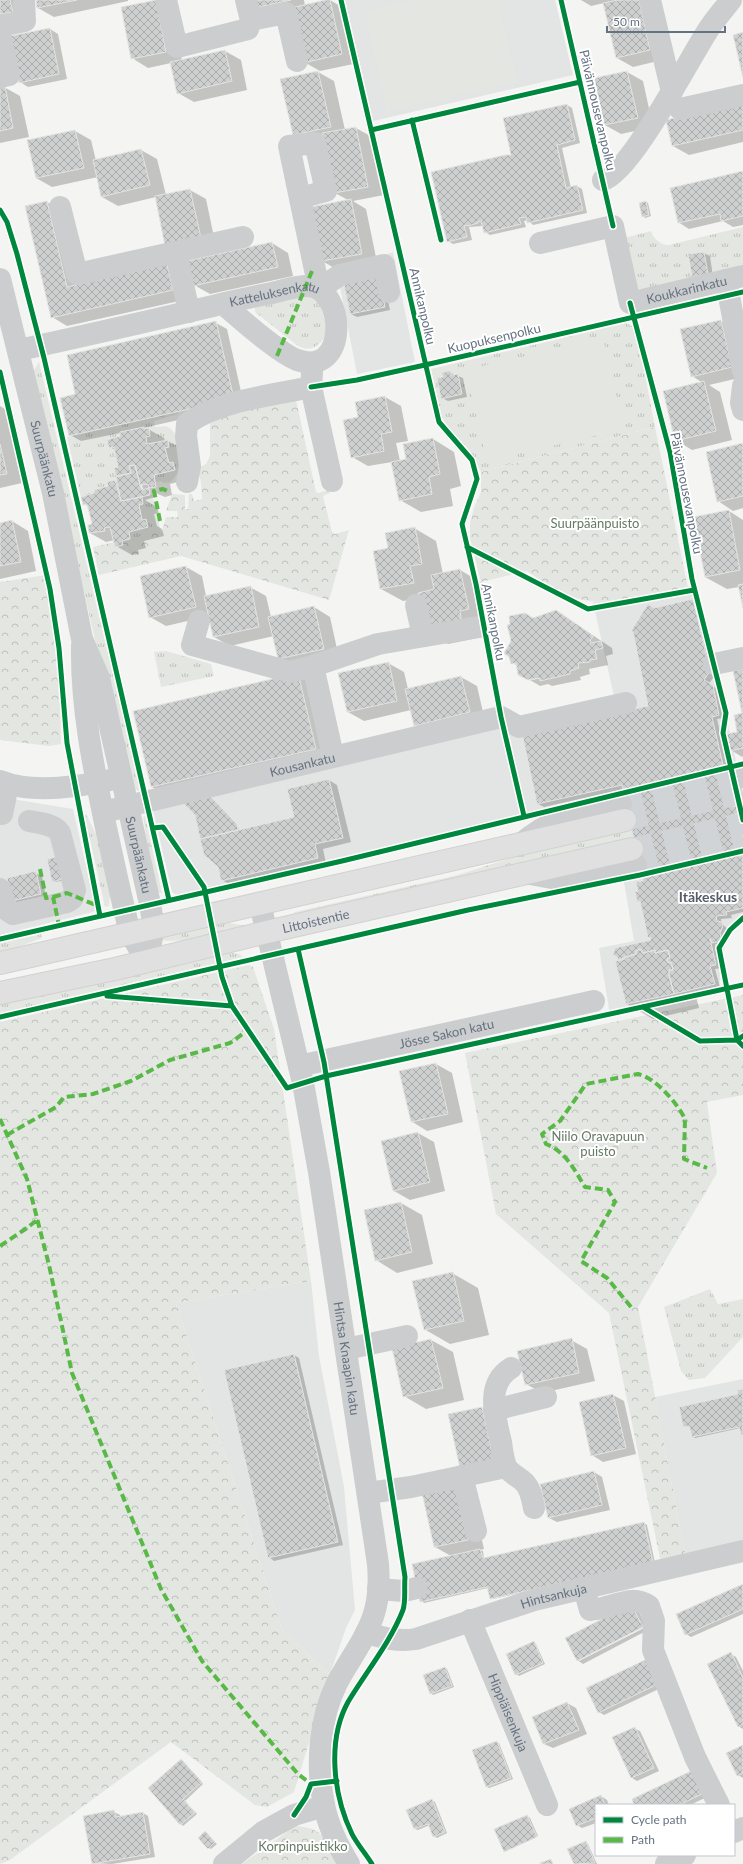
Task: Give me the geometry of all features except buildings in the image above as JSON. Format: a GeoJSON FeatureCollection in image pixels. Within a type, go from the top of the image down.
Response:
{"type":"FeatureCollection","features":[{"type":"Feature","properties":{"kind":"main road"},"geometry":{"type":"LineString","coordinates":[[0,963],[521,844],[623,812]]}},
{"type":"Feature","properties":{"kind":"main road","name":"Littoistentie"},"geometry":{"type":"LineString","coordinates":[[0,993],[147,961],[526,873],[634,857]]}},
{"type":"Feature","properties":{"kind":"street"},"geometry":{"type":"LineString","coordinates":[[0,26],[25,21],[24,0]]}},
{"type":"Feature","properties":{"kind":"street"},"geometry":{"type":"LineString","coordinates":[[166,0],[177,47],[248,30],[249,10],[286,13],[297,61]]}},
{"type":"Feature","properties":{"kind":"street"},"geometry":{"type":"LineString","coordinates":[[650,0],[676,101]]}},
{"type":"Feature","properties":{"kind":"street"},"geometry":{"type":"LineString","coordinates":[[603,180],[608,179],[624,165],[676,101],[710,27],[731,0]]}},
{"type":"Feature","properties":{"kind":"street"},"geometry":{"type":"LineString","coordinates":[[0,34],[9,75],[0,77]]}},
{"type":"Feature","properties":{"kind":"street"},"geometry":{"type":"LineString","coordinates":[[676,101],[743,95]]}},
{"type":"Feature","properties":{"kind":"street"},"geometry":{"type":"LineString","coordinates":[[300,198],[320,289],[340,275],[384,265],[389,292]]}},
{"type":"Feature","properties":{"kind":"street"},"geometry":{"type":"LineString","coordinates":[[60,207],[77,274],[243,237]]}},
{"type":"Feature","properties":{"kind":"street","name":"Koukkarinkatu"},"geometry":{"type":"LineString","coordinates":[[540,243],[613,226],[630,302],[735,278]]}},
{"type":"Feature","properties":{"kind":"street"},"geometry":{"type":"LineString","coordinates":[[176,252],[189,312]]}},
{"type":"Feature","properties":{"kind":"street"},"geometry":{"type":"LineString","coordinates":[[735,278],[743,372]]}},
{"type":"Feature","properties":{"kind":"street","name":"Suurpäänkatu"},"geometry":{"type":"LineString","coordinates":[[0,279],[19,350],[53,493],[82,638],[82,674],[88,735],[103,812],[130,933],[147,961]]}},
{"type":"Feature","properties":{"kind":"street","name":"Katteluksenkatu"},"geometry":{"type":"LineString","coordinates":[[19,350],[300,286],[310,286],[320,289],[328,296],[336,321],[335,344],[327,357],[303,362],[290,356],[223,304]]}},
{"type":"Feature","properties":{"kind":"street"},"geometry":{"type":"LineString","coordinates":[[312,361],[311,387],[332,481]]}},
{"type":"Feature","properties":{"kind":"street"},"geometry":{"type":"LineString","coordinates":[[743,386],[741,403],[743,410]]}},
{"type":"Feature","properties":{"kind":"street"},"geometry":{"type":"LineString","coordinates":[[187,482],[190,466],[186,430],[187,424],[222,407],[311,387]]}},
{"type":"Feature","properties":{"kind":"street"},"geometry":{"type":"LineString","coordinates":[[416,605],[423,636]]}},
{"type":"Feature","properties":{"kind":"street"},"geometry":{"type":"LineString","coordinates":[[199,621],[192,644],[290,672],[313,666],[378,644],[484,626]]}},
{"type":"Feature","properties":{"kind":"street","name":"Suurpäänkatu"},"geometry":{"type":"LineString","coordinates":[[82,638],[100,678],[154,928],[147,961]]}},
{"type":"Feature","properties":{"kind":"street"},"geometry":{"type":"LineString","coordinates":[[714,664],[743,658]]}},
{"type":"Feature","properties":{"kind":"street"},"geometry":{"type":"LineString","coordinates":[[313,666],[333,756]]}},
{"type":"Feature","properties":{"kind":"street","name":"Kousankatu"},"geometry":{"type":"LineString","coordinates":[[103,812],[333,756],[501,718],[519,727],[626,703]]}},
{"type":"Feature","properties":{"kind":"street"},"geometry":{"type":"LineString","coordinates":[[2,814],[4,783],[32,787],[75,787],[121,778]]}},
{"type":"Feature","properties":{"kind":"street"},"geometry":{"type":"LineString","coordinates":[[0,889],[7,910],[13,914],[67,902],[72,899],[75,890],[60,833],[52,826],[29,821]]}},
{"type":"Feature","properties":{"kind":"street","name":"Hintsa Knaapin katu"},"geometry":{"type":"LineString","coordinates":[[260,904],[299,1066],[320,1172],[378,1564],[378,1589],[374,1615],[366,1633],[336,1684],[326,1717],[322,1738],[320,1783],[324,1806],[334,1835],[349,1864]]}},
{"type":"Feature","properties":{"kind":"street","name":"Jösse Sakon katu"},"geometry":{"type":"LineString","coordinates":[[299,1066],[594,1001]]}},
{"type":"Feature","properties":{"kind":"street"},"geometry":{"type":"LineString","coordinates":[[346,1349],[407,1336]]}},
{"type":"Feature","properties":{"kind":"street"},"geometry":{"type":"LineString","coordinates":[[512,1368],[504,1372],[498,1382],[494,1396],[494,1410],[506,1467],[524,1482],[530,1491],[534,1508]]}},
{"type":"Feature","properties":{"kind":"street"},"geometry":{"type":"LineString","coordinates":[[494,1410],[546,1397]]}},
{"type":"Feature","properties":{"kind":"street"},"geometry":{"type":"LineString","coordinates":[[368,1493],[411,1487],[506,1467]]}},
{"type":"Feature","properties":{"kind":"street"},"geometry":{"type":"LineString","coordinates":[[462,1476],[476,1531]]}},
{"type":"Feature","properties":{"kind":"street","name":"Hintsankuja"},"geometry":{"type":"LineString","coordinates":[[366,1633],[388,1639],[405,1641],[416,1639],[534,1600],[743,1552]]}},
{"type":"Feature","properties":{"kind":"street"},"geometry":{"type":"LineString","coordinates":[[378,1589],[404,1591],[417,1588]]}},
{"type":"Feature","properties":{"kind":"street"},"geometry":{"type":"LineString","coordinates":[[584,1588],[590,1610],[605,1608],[622,1601],[633,1600],[642,1601],[649,1606],[653,1612],[653,1650],[695,1757],[718,1804]]}},
{"type":"Feature","properties":{"kind":"street","name":"Hippiäisenkuja"},"geometry":{"type":"LineString","coordinates":[[470,1620],[547,1805]]}},
{"type":"Feature","properties":{"kind":"street"},"geometry":{"type":"LineString","coordinates":[[224,1864],[264,1832],[294,1815],[324,1806]]}},
{"type":"Feature","properties":{"kind":"street"},"geometry":{"type":"LineString","coordinates":[[666,1864],[683,1856]]}},
{"type":"Feature","properties":{"kind":"shaded area"},"geometry":{"type":"Polygon","coordinates":[[[345,0],[555,0],[573,75],[373,121],[345,0]]]}},
{"type":"Feature","properties":{"kind":"shaded area"},"geometry":{"type":"Polygon","coordinates":[[[393,252],[415,362],[357,374],[336,266],[382,256],[393,252]]]}},
{"type":"Feature","properties":{"kind":"shaded area"},"geometry":{"type":"Polygon","coordinates":[[[692,579],[714,664],[743,792],[743,916],[727,928],[719,987],[610,1015],[599,948],[634,941],[624,882],[640,877],[621,790],[422,839],[177,895],[172,892],[152,806],[615,701],[593,602],[606,602],[688,588],[692,579]]]}},
{"type":"Feature","properties":{"kind":"shaded area"},"geometry":{"type":"Polygon","coordinates":[[[0,797],[73,809],[96,910],[0,935],[0,797]]]}},
{"type":"Feature","properties":{"kind":"shaded area"},"geometry":{"type":"Polygon","coordinates":[[[311,1281],[319,1356],[344,1487],[355,1610],[346,1628],[330,1674],[282,1630],[176,1303],[311,1281]]]}},
{"type":"Feature","properties":{"kind":"shaded area"},"geometry":{"type":"Polygon","coordinates":[[[743,1379],[743,1544],[686,1558],[655,1397],[743,1379]]]}},
{"type":"Feature","properties":{"kind":"green space"},"geometry":{"type":"Polygon","coordinates":[[[413,0],[498,0],[517,82],[387,111],[365,11],[413,0]]]}},
{"type":"Feature","properties":{"kind":"green space"},"geometry":{"type":"Polygon","coordinates":[[[743,227],[743,268],[637,292],[624,238],[651,231],[658,241],[669,245],[743,227]]]}},
{"type":"Feature","properties":{"kind":"green space"},"geometry":{"type":"Polygon","coordinates":[[[301,294],[318,301],[326,325],[326,331],[321,342],[309,349],[298,346],[255,312],[255,306],[301,294]]]}},
{"type":"Feature","properties":{"kind":"green space"},"geometry":{"type":"Polygon","coordinates":[[[627,323],[633,327],[642,359],[655,427],[481,472],[470,451],[447,426],[441,415],[431,369],[627,323]]]}},
{"type":"Feature","properties":{"kind":"green space"},"geometry":{"type":"Polygon","coordinates":[[[603,338],[624,429],[487,461],[466,370],[603,338]]]}},
{"type":"Feature","properties":{"kind":"green space"},"geometry":{"type":"Polygon","coordinates":[[[39,362],[140,789],[138,791],[132,787],[127,777],[34,378],[34,370],[39,362]]]}},
{"type":"Feature","properties":{"kind":"green space"},"geometry":{"type":"Polygon","coordinates":[[[295,395],[316,492],[319,493],[328,490],[330,493],[323,496],[332,532],[335,534],[349,530],[329,600],[181,556],[99,575],[93,547],[162,531],[166,517],[178,517],[177,511],[166,511],[172,494],[185,495],[185,509],[188,509],[189,494],[192,494],[194,501],[202,499],[201,482],[197,469],[206,464],[210,456],[210,419],[295,395]]]}},
{"type":"Feature","properties":{"kind":"green space"},"geometry":{"type":"Polygon","coordinates":[[[178,412],[178,414],[154,421],[155,427],[165,426],[170,428],[176,437],[178,444],[182,467],[171,482],[156,482],[154,475],[175,470],[173,462],[169,463],[165,448],[169,447],[168,440],[147,444],[146,437],[150,436],[149,428],[144,429],[144,427],[120,432],[120,436],[112,438],[118,467],[114,468],[116,476],[120,476],[116,477],[118,484],[116,485],[115,480],[108,482],[108,486],[94,490],[94,493],[81,497],[67,437],[178,412]]]}},
{"type":"Feature","properties":{"kind":"green space","name":"Suurpäänpuisto"},"geometry":{"type":"Polygon","coordinates":[[[655,427],[688,588],[606,602],[595,602],[574,597],[554,589],[527,571],[481,582],[470,538],[470,523],[474,508],[481,492],[481,472],[655,427]]]}},
{"type":"Feature","properties":{"kind":"green space"},"geometry":{"type":"Polygon","coordinates":[[[152,494],[161,532],[130,539],[129,532],[148,527],[146,519],[142,520],[139,505],[143,504],[142,497],[152,494]]]}},
{"type":"Feature","properties":{"kind":"green space"},"geometry":{"type":"Polygon","coordinates":[[[47,575],[59,648],[61,744],[49,746],[0,740],[0,582],[47,575]]]}},
{"type":"Feature","properties":{"kind":"green space"},"geometry":{"type":"Polygon","coordinates":[[[166,651],[211,664],[214,676],[161,687],[154,652],[166,651]]]}},
{"type":"Feature","properties":{"kind":"green space"},"geometry":{"type":"Polygon","coordinates":[[[84,813],[98,838],[110,896],[109,906],[105,907],[84,813]]]}},
{"type":"Feature","properties":{"kind":"green space"},"geometry":{"type":"Polygon","coordinates":[[[145,816],[162,893],[156,893],[143,817],[145,816]]]}},
{"type":"Feature","properties":{"kind":"green space"},"geometry":{"type":"Polygon","coordinates":[[[630,829],[632,838],[291,916],[295,912],[454,876],[531,852],[630,829]]]}},
{"type":"Feature","properties":{"kind":"green space"},"geometry":{"type":"Polygon","coordinates":[[[229,923],[248,926],[193,939],[171,941],[160,940],[159,937],[214,924],[229,923]]]}},
{"type":"Feature","properties":{"kind":"green space"},"geometry":{"type":"Polygon","coordinates":[[[41,934],[42,938],[0,954],[0,943],[41,934]]]}},
{"type":"Feature","properties":{"kind":"green space"},"geometry":{"type":"Polygon","coordinates":[[[227,952],[239,954],[243,957],[0,1014],[0,1004],[227,952]]]}},
{"type":"Feature","properties":{"kind":"green space"},"geometry":{"type":"Polygon","coordinates":[[[249,965],[253,967],[274,1029],[311,1281],[176,1303],[282,1630],[330,1674],[294,1792],[267,1807],[255,1805],[171,1742],[10,1860],[0,1864],[0,1022],[249,965]]]}},
{"type":"Feature","properties":{"kind":"green space","name":"Niilo Oravapuun puisto"},"geometry":{"type":"Polygon","coordinates":[[[743,995],[743,1095],[707,1102],[717,1173],[638,1307],[686,1558],[661,1563],[609,1313],[496,1214],[465,1053],[743,995]]]}},
{"type":"Feature","properties":{"kind":"green space"},"geometry":{"type":"Polygon","coordinates":[[[710,1289],[718,1304],[743,1299],[743,1337],[705,1378],[689,1380],[681,1371],[664,1307],[710,1289]]]}},
{"type":"Feature","properties":{"kind":"green space","name":"Korpinpuistikko"},"geometry":{"type":"Polygon","coordinates":[[[295,1826],[313,1829],[323,1836],[337,1864],[242,1864],[295,1826]]]}},
{"type":"Feature","properties":{"kind":"tunnel"},"geometry":{"type":"LineString","coordinates":[[621,804],[741,777]]}},
{"type":"Feature","properties":{"kind":"tunnel"},"geometry":{"type":"LineString","coordinates":[[625,820],[743,793]]}},
{"type":"Feature","properties":{"kind":"tunnel"},"geometry":{"type":"LineString","coordinates":[[632,849],[743,823]]}},
{"type":"Feature","properties":{"kind":"tunnel"},"geometry":{"type":"LineString","coordinates":[[636,865],[743,840]]}},
{"type":"Feature","properties":{"kind":"marked path"},"geometry":{"type":"LineString","coordinates":[[277,356],[312,271]]}},
{"type":"Feature","properties":{"kind":"marked path"},"geometry":{"type":"LineString","coordinates":[[160,521],[154,491],[163,489],[169,492]]}},
{"type":"Feature","properties":{"kind":"marked path"},"geometry":{"type":"LineString","coordinates":[[40,869],[46,898],[53,897],[59,925]]}},
{"type":"Feature","properties":{"kind":"marked path"},"geometry":{"type":"LineString","coordinates":[[53,897],[67,893],[98,906]]}},
{"type":"Feature","properties":{"kind":"marked path"},"geometry":{"type":"LineString","coordinates":[[7,1135],[56,1107],[64,1097],[93,1094],[131,1081],[170,1060],[230,1043],[248,1030]]}},
{"type":"Feature","properties":{"kind":"marked path"},"geometry":{"type":"LineString","coordinates":[[631,1307],[607,1278],[581,1261],[615,1202],[608,1190],[585,1187],[569,1162],[553,1147],[546,1144],[542,1134],[560,1121],[586,1084],[638,1074],[645,1076],[659,1086],[677,1106],[685,1119],[684,1159],[707,1168]]}},
{"type":"Feature","properties":{"kind":"marked path"},"geometry":{"type":"LineString","coordinates":[[0,1119],[27,1179],[49,1265],[72,1373],[161,1589],[202,1661],[298,1774],[311,1784]]}},
{"type":"Feature","properties":{"kind":"marked path"},"geometry":{"type":"LineString","coordinates":[[0,1246],[37,1220]]}},
{"type":"Feature","properties":{"kind":"cycle path","name":"Annikanpolku"},"geometry":{"type":"LineString","coordinates":[[341,0],[439,422],[472,460],[477,479],[462,524],[476,584],[501,717],[524,816]]}},
{"type":"Feature","properties":{"kind":"cycle path","name":"Päivännousevanpolku"},"geometry":{"type":"LineString","coordinates":[[561,0],[613,226]]}},
{"type":"Feature","properties":{"kind":"cycle path","name":"Päivännousevanpolku"},"geometry":{"type":"LineString","coordinates":[[371,130],[580,82]]}},
{"type":"Feature","properties":{"kind":"cycle path"},"geometry":{"type":"LineString","coordinates":[[412,120],[441,240]]}},
{"type":"Feature","properties":{"kind":"cycle path"},"geometry":{"type":"LineString","coordinates":[[0,210],[7,222],[17,254],[44,358],[169,900]]}},
{"type":"Feature","properties":{"kind":"cycle path","name":"Kuopuksenpolku"},"geometry":{"type":"LineString","coordinates":[[311,387],[357,380],[743,292]]}},
{"type":"Feature","properties":{"kind":"cycle path","name":"Päivännousevanpolku"},"geometry":{"type":"LineString","coordinates":[[630,303],[670,452],[692,579],[726,713],[723,733],[743,820]]}},
{"type":"Feature","properties":{"kind":"cycle path"},"geometry":{"type":"LineString","coordinates":[[0,372],[50,589],[59,648],[67,743],[100,916]]}},
{"type":"Feature","properties":{"kind":"cycle path"},"geometry":{"type":"LineString","coordinates":[[467,547],[588,609],[694,590]]}},
{"type":"Feature","properties":{"kind":"cycle path"},"geometry":{"type":"LineString","coordinates":[[0,939],[342,861],[743,764]]}},
{"type":"Feature","properties":{"kind":"cycle path"},"geometry":{"type":"LineString","coordinates":[[153,828],[163,827],[204,887],[222,977],[232,1006],[287,1088],[326,1076],[743,985]]}},
{"type":"Feature","properties":{"kind":"cycle path"},"geometry":{"type":"LineString","coordinates":[[0,1017],[468,910],[640,875],[743,851]]}},
{"type":"Feature","properties":{"kind":"cycle path"},"geometry":{"type":"LineString","coordinates":[[743,918],[730,930],[719,948],[737,1040],[743,1046]]}},
{"type":"Feature","properties":{"kind":"cycle path"},"geometry":{"type":"LineString","coordinates":[[298,949],[324,1062],[405,1577],[403,1610],[385,1646],[348,1702],[341,1717],[335,1750],[335,1768],[340,1802],[354,1838],[372,1864]]}},
{"type":"Feature","properties":{"kind":"cycle path"},"geometry":{"type":"LineString","coordinates":[[107,996],[232,1006]]}},
{"type":"Feature","properties":{"kind":"cycle path"},"geometry":{"type":"LineString","coordinates":[[643,1007],[700,1041],[737,1040],[743,1036]]}},
{"type":"Feature","properties":{"kind":"cycle path"},"geometry":{"type":"LineString","coordinates":[[294,1815],[306,1797],[311,1784],[337,1781]]}},
{"type":"Feature","properties":{"kind":"district","name":"Itäkeskus"},"geometry":{"type":"Point","coordinates":[708,897]}}]}
